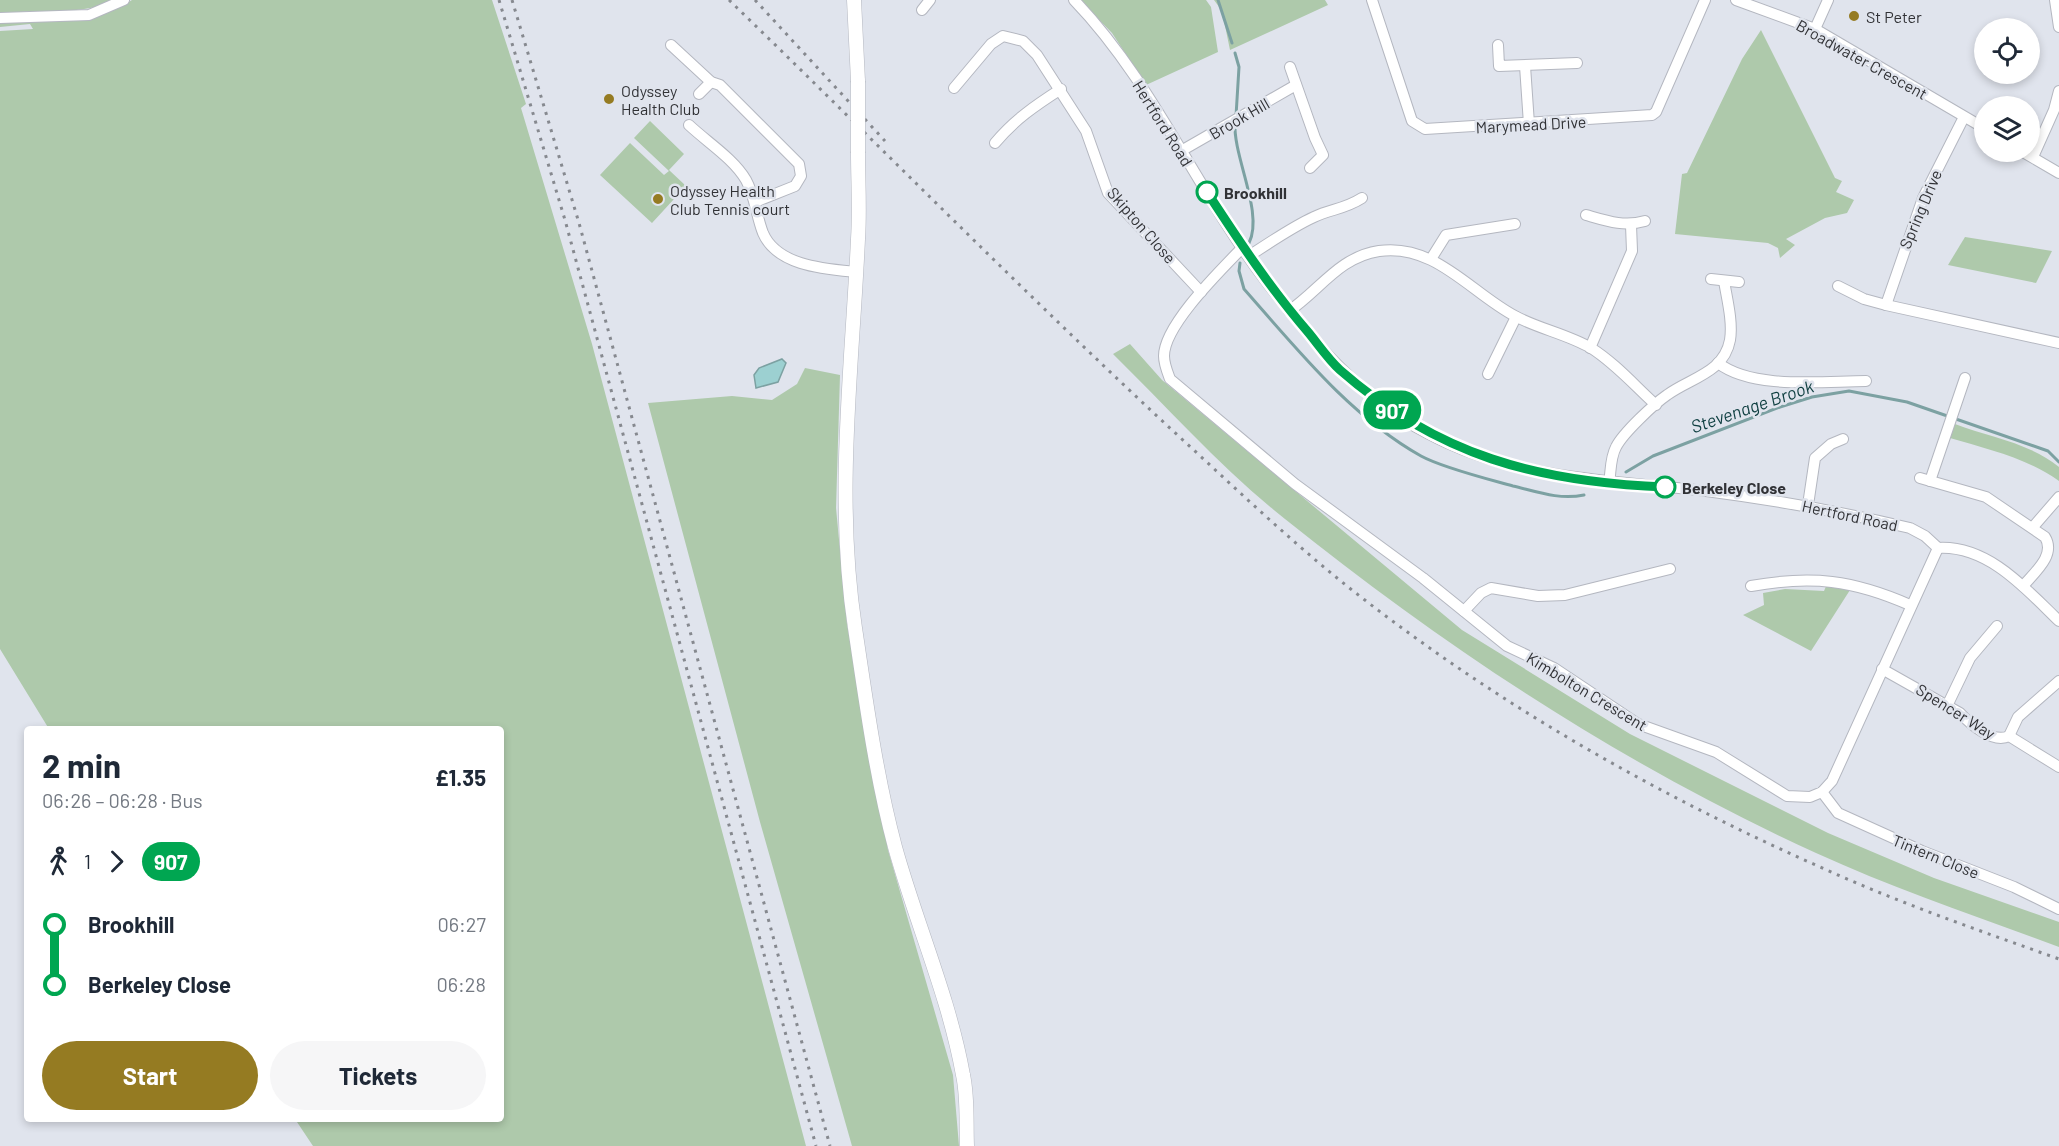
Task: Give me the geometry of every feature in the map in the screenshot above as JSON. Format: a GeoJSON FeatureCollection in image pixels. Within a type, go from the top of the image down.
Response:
{"type":"FeatureCollection","features":[{"type":"Feature","properties":{"kind":"main road"},"geometry":{"type":"LineString","coordinates":[[854,0],[858,81],[856,272],[844,510],[854,624],[872,735],[896,849],[916,909],[964,1077],[967,1146]]}},
{"type":"Feature","properties":{"kind":"street"},"geometry":{"type":"LineString","coordinates":[[0,18],[89,15],[124,0]]}},
{"type":"Feature","properties":{"kind":"street","name":"Hertford Road"},"geometry":{"type":"LineString","coordinates":[[1074,0],[1103,32],[1246,251],[1289,311],[1339,369],[1426,433],[1512,466],[1551,475],[1609,483],[1706,491],[1808,505],[1910,528],[1938,548],[1955,547],[1993,563],[2023,586],[2059,621]]}},
{"type":"Feature","properties":{"kind":"street","name":"Marymead Drive"},"geometry":{"type":"LineString","coordinates":[[1372,0],[1412,121],[1415,125],[1432,129],[1645,118],[1656,112],[1705,0]]}},
{"type":"Feature","properties":{"kind":"street","name":"Broadwater Crescent"},"geometry":{"type":"LineString","coordinates":[[1736,0],[1815,29],[1974,122]]}},
{"type":"Feature","properties":{"kind":"street"},"geometry":{"type":"LineString","coordinates":[[1815,29],[1828,0]]}},
{"type":"Feature","properties":{"kind":"street"},"geometry":{"type":"LineString","coordinates":[[2055,0],[2059,27]]}},
{"type":"Feature","properties":{"kind":"street","name":"Skipton Close"},"geometry":{"type":"LineString","coordinates":[[954,88],[991,44],[1003,36],[1023,40],[1037,55],[1061,89],[1086,131],[1108,193],[1201,292]]}},
{"type":"Feature","properties":{"kind":"street"},"geometry":{"type":"LineString","coordinates":[[671,45],[711,82],[720,85],[795,158],[801,169],[801,176],[795,186],[755,202]]}},
{"type":"Feature","properties":{"kind":"street"},"geometry":{"type":"LineString","coordinates":[[1498,45],[1499,66],[1577,63]]}},
{"type":"Feature","properties":{"kind":"street"},"geometry":{"type":"LineString","coordinates":[[1525,66],[1529,124]]}},
{"type":"Feature","properties":{"kind":"street"},"geometry":{"type":"LineString","coordinates":[[1290,67],[1323,155],[1310,168]]}},
{"type":"Feature","properties":{"kind":"street"},"geometry":{"type":"LineString","coordinates":[[699,94],[711,82]]}},
{"type":"Feature","properties":{"kind":"street","name":"Brook Hill"},"geometry":{"type":"LineString","coordinates":[[1181,151],[1296,85]]}},
{"type":"Feature","properties":{"kind":"street"},"geometry":{"type":"LineString","coordinates":[[995,143],[1028,110],[1061,89]]}},
{"type":"Feature","properties":{"kind":"street"},"geometry":{"type":"LineString","coordinates":[[2040,134],[2054,110],[2059,90]]}},
{"type":"Feature","properties":{"kind":"street","name":"Spring Drive"},"geometry":{"type":"LineString","coordinates":[[1886,304],[1923,198],[1964,117]]}},
{"type":"Feature","properties":{"kind":"street"},"geometry":{"type":"LineString","coordinates":[[689,125],[741,173],[755,202],[763,234],[772,248],[787,258],[804,263],[856,272]]}},
{"type":"Feature","properties":{"kind":"street"},"geometry":{"type":"LineString","coordinates":[[2040,161],[2059,173]]}},
{"type":"Feature","properties":{"kind":"street","name":"Kimbolton Crescent"},"geometry":{"type":"LineString","coordinates":[[1362,198],[1347,208],[1317,215],[1246,251],[1201,292],[1177,323],[1166,347],[1164,360],[1170,379],[1295,484],[1507,646],[1554,668],[1638,723],[1716,752],[1787,796],[1806,798],[1822,792]]}},
{"type":"Feature","properties":{"kind":"street"},"geometry":{"type":"LineString","coordinates":[[1586,214],[1610,222],[1631,225],[1645,221]]}},
{"type":"Feature","properties":{"kind":"street"},"geometry":{"type":"LineString","coordinates":[[1431,259],[1446,235],[1503,231],[1515,224]]}},
{"type":"Feature","properties":{"kind":"street"},"geometry":{"type":"LineString","coordinates":[[1590,348],[1632,251],[1631,225]]}},
{"type":"Feature","properties":{"kind":"street"},"geometry":{"type":"LineString","coordinates":[[1289,311],[1329,274],[1363,255],[1394,250],[1431,259],[1516,317],[1590,348],[1610,362],[1656,405]]}},
{"type":"Feature","properties":{"kind":"street"},"geometry":{"type":"LineString","coordinates":[[1711,279],[1739,282]]}},
{"type":"Feature","properties":{"kind":"street"},"geometry":{"type":"LineString","coordinates":[[1609,483],[1616,447],[1667,395],[1710,372],[1718,363],[1730,339],[1724,281]]}},
{"type":"Feature","properties":{"kind":"street"},"geometry":{"type":"LineString","coordinates":[[1838,286],[1864,299],[2059,343]]}},
{"type":"Feature","properties":{"kind":"street"},"geometry":{"type":"LineString","coordinates":[[1488,374],[1498,365],[1516,317]]}},
{"type":"Feature","properties":{"kind":"street"},"geometry":{"type":"LineString","coordinates":[[1718,363],[1735,375],[1743,377],[1799,381],[1860,378]]}},
{"type":"Feature","properties":{"kind":"street"},"geometry":{"type":"LineString","coordinates":[[1965,378],[1925,479],[1986,498],[2045,537],[2054,547],[2023,586]]}},
{"type":"Feature","properties":{"kind":"street"},"geometry":{"type":"LineString","coordinates":[[1808,505],[1814,462],[1819,453],[1833,449],[1843,440]]}},
{"type":"Feature","properties":{"kind":"street"},"geometry":{"type":"LineString","coordinates":[[2032,527],[2059,497]]}},
{"type":"Feature","properties":{"kind":"street"},"geometry":{"type":"LineString","coordinates":[[1822,792],[1839,768],[1910,605],[1938,548]]}},
{"type":"Feature","properties":{"kind":"street"},"geometry":{"type":"LineString","coordinates":[[1464,611],[1481,592],[1491,588],[1538,596],[1565,594],[1670,569]]}},
{"type":"Feature","properties":{"kind":"street"},"geometry":{"type":"LineString","coordinates":[[1751,586],[1792,579],[1827,580],[1875,591],[1910,605]]}},
{"type":"Feature","properties":{"kind":"street"},"geometry":{"type":"LineString","coordinates":[[1947,706],[1967,664],[1997,626]]}},
{"type":"Feature","properties":{"kind":"street","name":"Spencer Way"},"geometry":{"type":"LineString","coordinates":[[1882,669],[1960,713],[1967,722],[1995,738],[2002,739],[2008,736],[2059,767]]}},
{"type":"Feature","properties":{"kind":"street"},"geometry":{"type":"LineString","coordinates":[[2008,736],[2018,717],[2059,681]]}},
{"type":"Feature","properties":{"kind":"street","name":"Tintern Close"},"geometry":{"type":"LineString","coordinates":[[1822,792],[1838,813],[1922,851],[2014,887],[2059,909]]}},
{"type":"Feature","properties":{"kind":"shaded area"},"geometry":{"type":"Polygon","coordinates":[[[0,0],[116,0],[86,9],[0,14],[0,0]]]}},
{"type":"Feature","properties":{"kind":"shaded area"},"geometry":{"type":"Polygon","coordinates":[[[132,0],[492,0],[526,104],[521,108],[592,344],[806,1146],[313,1146],[297,1122],[504,1122],[504,726],[47,726],[0,649],[0,31],[33,29],[30,24],[0,27],[0,22],[68,20],[100,15],[132,0]]]}},
{"type":"Feature","properties":{"kind":"shaded area"},"geometry":{"type":"Polygon","coordinates":[[[1080,0],[1206,0],[1211,7],[1218,52],[1146,85],[1112,33],[1080,0]]]}},
{"type":"Feature","properties":{"kind":"shaded area"},"geometry":{"type":"Polygon","coordinates":[[[1214,0],[1325,0],[1328,5],[1230,50],[1222,11],[1214,0]]]}},
{"type":"Feature","properties":{"kind":"shaded area"},"geometry":{"type":"Polygon","coordinates":[[[1761,30],[1835,178],[1842,181],[1836,192],[1854,200],[1847,213],[1825,218],[1786,239],[1795,245],[1780,258],[1778,248],[1768,243],[1675,234],[1682,174],[1687,173],[1742,59],[1761,30]]]}},
{"type":"Feature","properties":{"kind":"shaded area"},"geometry":{"type":"Polygon","coordinates":[[[650,121],[684,154],[669,170],[686,186],[652,223],[600,175],[630,143],[664,175],[669,171],[634,138],[650,121]]]}},
{"type":"Feature","properties":{"kind":"shaded area"},"geometry":{"type":"Polygon","coordinates":[[[1965,237],[2052,251],[2036,283],[1948,265],[1965,237]]]}},
{"type":"Feature","properties":{"kind":"shaded area"},"geometry":{"type":"Polygon","coordinates":[[[1130,344],[1162,380],[1462,630],[1630,734],[1828,833],[1934,878],[2059,922],[2059,947],[1906,891],[1816,853],[1675,783],[1540,702],[1410,614],[1262,500],[1218,460],[1113,354],[1130,344]]]}},
{"type":"Feature","properties":{"kind":"shaded area"},"geometry":{"type":"Polygon","coordinates":[[[782,359],[786,363],[778,382],[756,388],[754,375],[759,368],[782,359]]]}},
{"type":"Feature","properties":{"kind":"shaded area"},"geometry":{"type":"Polygon","coordinates":[[[805,368],[840,375],[836,508],[847,624],[888,850],[953,1075],[959,1146],[852,1146],[760,822],[648,403],[732,396],[772,400],[797,384],[805,368]]]}},
{"type":"Feature","properties":{"kind":"shaded area"},"geometry":{"type":"Polygon","coordinates":[[[1955,424],[2009,441],[2048,459],[2059,467],[2059,481],[2020,460],[1950,438],[1955,424]]]}},
{"type":"Feature","properties":{"kind":"shaded area"},"geometry":{"type":"Polygon","coordinates":[[[1827,584],[1850,590],[1811,651],[1743,615],[1764,605],[1763,593],[1785,589],[1824,591],[1827,584]]]}},
{"type":"Feature","properties":{"kind":"waterway","name":"Stevenage Brook"},"geometry":{"type":"LineString","coordinates":[[1218,0],[1232,43]]}},
{"type":"Feature","properties":{"kind":"waterway","name":"Stevenage Brook"},"geometry":{"type":"LineString","coordinates":[[1235,53],[1239,67],[1236,116]]}},
{"type":"Feature","properties":{"kind":"waterway","name":"Stevenage Brook"},"geometry":{"type":"LineString","coordinates":[[1235,123],[1238,152],[1253,216],[1253,231],[1249,243]]}},
{"type":"Feature","properties":{"kind":"waterway","name":"Stevenage Brook"},"geometry":{"type":"LineString","coordinates":[[1240,263],[1239,271],[1244,289],[1284,335],[1348,401],[1395,440],[1421,456],[1466,473],[1548,495],[1566,497],[1584,495]]}},
{"type":"Feature","properties":{"kind":"waterway","name":"Stevenage Brook"},"geometry":{"type":"LineString","coordinates":[[1626,472],[1653,456],[1780,407],[1812,397],[1849,391],[1907,402],[2048,451],[2059,462]]}},
{"type":"Feature","properties":{"kind":"railway"},"geometry":{"type":"LineString","coordinates":[[499,0],[565,220],[816,1146]]}},
{"type":"Feature","properties":{"kind":"railway"},"geometry":{"type":"LineString","coordinates":[[512,0],[579,223],[830,1146]]}},
{"type":"Feature","properties":{"kind":"railway"},"geometry":{"type":"LineString","coordinates":[[729,0],[1004,270],[1172,430],[1306,552],[1406,631],[1518,707],[1576,743],[1696,808],[1756,838],[1877,892],[2059,959]]}},
{"type":"Feature","properties":{"kind":"railway"},"geometry":{"type":"LineString","coordinates":[[755,0],[885,141]]}},
{"type":"Feature","properties":{"kind":"bus line","name":"907"},"geometry":{"type":"LineString","coordinates":[[1207,192],[1266,282],[1339,369],[1426,433],[1512,466],[1551,475],[1632,486],[1665,487]]}},
{"type":"Feature","properties":{"kind":"place","name":"St Peter"},"geometry":{"type":"Point","coordinates":[1854,16]}},
{"type":"Feature","properties":{"kind":"place","name":"Odyssey Health Club"},"geometry":{"type":"Point","coordinates":[609,99]}},
{"type":"Feature","properties":{"kind":"place","name":"Brookhill"},"geometry":{"type":"Point","coordinates":[1207,192]}},
{"type":"Feature","properties":{"kind":"place","name":"Odyssey Health Club Tennis court"},"geometry":{"type":"Point","coordinates":[658,199]}},
{"type":"Feature","properties":{"kind":"place","name":"Berkeley Close"},"geometry":{"type":"Point","coordinates":[1665,487]}}]}
